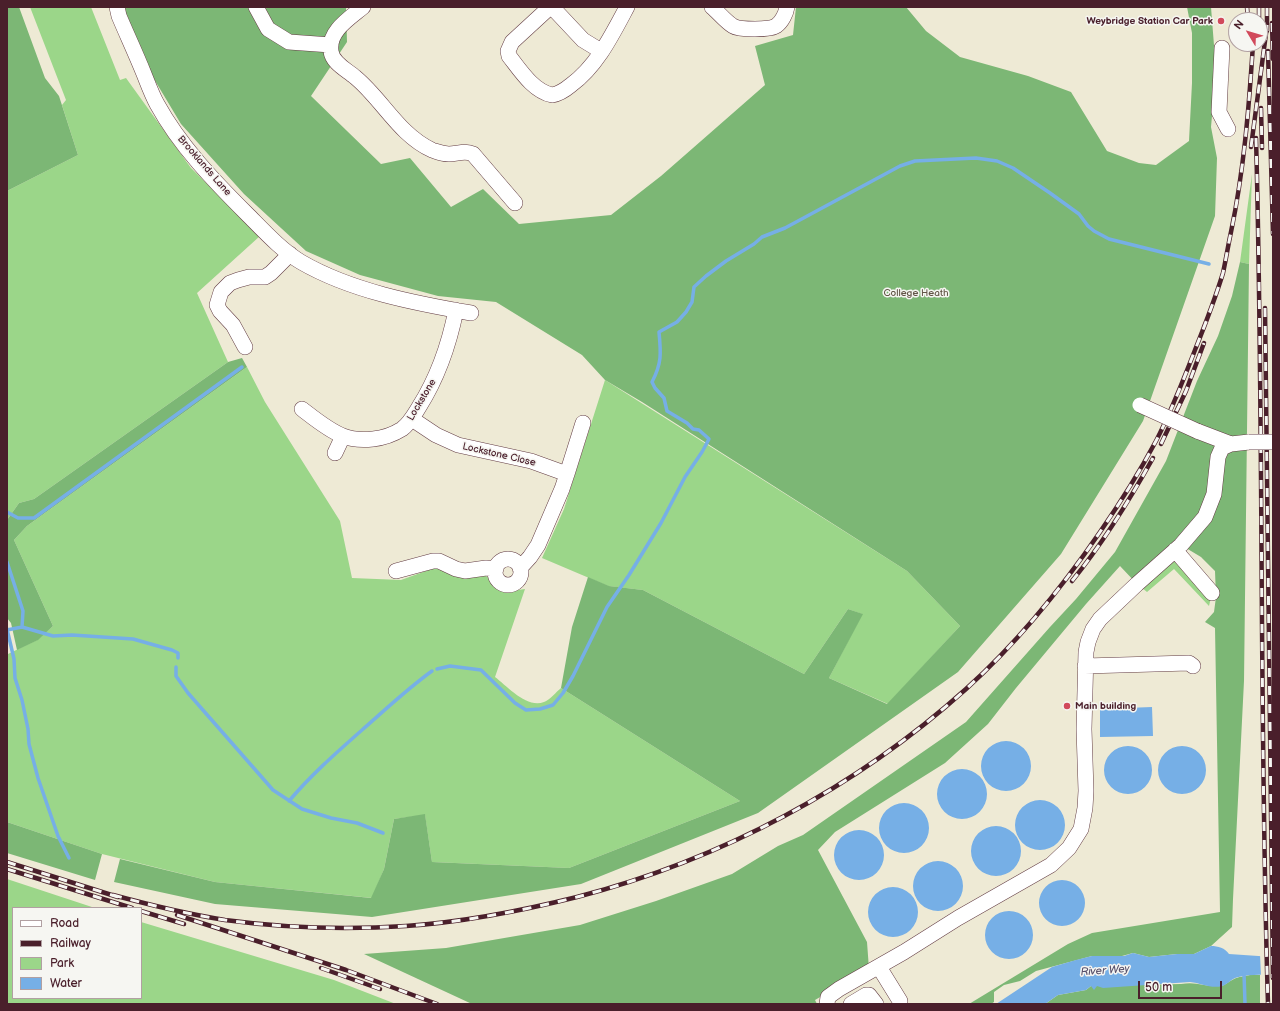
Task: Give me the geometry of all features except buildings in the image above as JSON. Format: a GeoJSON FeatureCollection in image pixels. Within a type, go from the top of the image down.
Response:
{"type":"FeatureCollection","features":[{"type":"Feature","properties":{"kind":"street","name":"Brooklands Lane"},"geometry":{"type":"LineString","coordinates":[[117,7],[119,16],[157,104],[175,133],[199,164],[264,230],[290,254]]}},
{"type":"Feature","properties":{"kind":"street"},"geometry":{"type":"LineString","coordinates":[[256,7],[268,29],[289,42],[331,45]]}},
{"type":"Feature","properties":{"kind":"street"},"geometry":{"type":"LineString","coordinates":[[363,7],[335,31],[330,51],[332,57],[367,87],[404,130],[416,140],[442,154],[464,152],[473,154],[515,203]]}},
{"type":"Feature","properties":{"kind":"street"},"geometry":{"type":"LineString","coordinates":[[601,51],[583,40],[551,7],[512,42],[508,51],[509,56],[535,86],[543,92],[552,95],[561,92],[582,77],[593,64],[613,33],[627,7]]}},
{"type":"Feature","properties":{"kind":"street"},"geometry":{"type":"LineString","coordinates":[[712,7],[733,26],[740,28],[768,28],[776,26],[780,23],[786,13],[787,7]]}},
{"type":"Feature","properties":{"kind":"street"},"geometry":{"type":"LineString","coordinates":[[1222,48],[1219,112],[1228,129]]}},
{"type":"Feature","properties":{"kind":"street"},"geometry":{"type":"LineString","coordinates":[[245,347],[234,325],[220,311],[217,305],[221,292],[230,283],[238,280],[249,277],[265,277],[290,254],[301,262],[334,278],[366,289],[403,299],[471,313]]}},
{"type":"Feature","properties":{"kind":"street","name":"Lockstone"},"geometry":{"type":"LineString","coordinates":[[302,409],[326,427],[343,436],[365,440],[391,435],[401,429],[412,419],[433,382],[445,355],[456,310]]}},
{"type":"Feature","properties":{"kind":"street"},"geometry":{"type":"LineString","coordinates":[[1140,406],[1231,444]]}},
{"type":"Feature","properties":{"kind":"street","name":"Lockstone Close"},"geometry":{"type":"LineString","coordinates":[[412,419],[436,435],[458,445],[531,461],[567,474]]}},
{"type":"Feature","properties":{"kind":"street"},"geometry":{"type":"LineString","coordinates":[[396,571],[433,561],[439,561],[456,569],[465,571],[486,568],[496,569],[496,578],[502,584],[507,585],[515,583],[521,572],[520,568],[530,558],[538,545],[562,489],[583,423]]}},
{"type":"Feature","properties":{"kind":"street"},"geometry":{"type":"LineString","coordinates":[[335,453],[343,436]]}},
{"type":"Feature","properties":{"kind":"street"},"geometry":{"type":"LineString","coordinates":[[827,1004],[828,997],[839,989],[1051,865],[1064,854],[1081,829],[1085,808],[1085,666],[1088,642],[1093,629],[1108,612],[1188,537],[1205,517],[1214,494],[1219,454],[1222,448],[1231,444],[1273,442]]}},
{"type":"Feature","properties":{"kind":"street"},"geometry":{"type":"LineString","coordinates":[[1175,550],[1212,593]]}},
{"type":"Feature","properties":{"kind":"street"},"geometry":{"type":"LineString","coordinates":[[1085,666],[1189,663],[1193,666]]}},
{"type":"Feature","properties":{"kind":"street"},"geometry":{"type":"LineString","coordinates":[[891,986],[890,972],[892,967],[904,952]]}},
{"type":"Feature","properties":{"kind":"street"},"geometry":{"type":"LineString","coordinates":[[879,966],[900,1001]]}},
{"type":"Feature","properties":{"kind":"street"},"geometry":{"type":"LineString","coordinates":[[851,1004],[866,995],[869,995],[876,1004]]}},
{"type":"Feature","properties":{"kind":"green space"},"geometry":{"type":"Polygon","coordinates":[[[7,7],[19,7],[45,78],[59,96],[78,155],[7,191],[7,7]]]}},
{"type":"Feature","properties":{"kind":"green space"},"geometry":{"type":"Polygon","coordinates":[[[30,7],[91,7],[120,80],[126,78],[191,168],[260,236],[197,293],[228,362],[34,499],[19,503],[7,520],[7,191],[78,155],[62,105],[66,100],[30,7]]]}},
{"type":"Feature","properties":{"kind":"green space","name":"College Heath"},"geometry":{"type":"Polygon","coordinates":[[[121,7],[346,7],[347,42],[311,96],[381,164],[410,158],[451,207],[483,189],[519,224],[611,215],[661,176],[765,85],[755,46],[793,35],[796,7],[906,7],[926,31],[960,57],[1028,76],[1071,92],[1107,151],[1139,163],[1156,165],[1189,141],[1192,83],[1192,33],[1187,7],[1211,7],[1216,71],[1211,127],[1217,158],[1215,216],[1143,421],[1061,554],[958,672],[758,813],[581,884],[372,917],[215,904],[114,882],[120,859],[215,882],[371,898],[384,869],[394,819],[425,814],[432,862],[569,868],[740,801],[561,688],[572,627],[588,577],[609,586],[643,590],[804,674],[848,609],[863,614],[829,678],[887,704],[960,626],[907,571],[605,380],[582,355],[496,302],[438,296],[360,275],[306,251],[244,194],[181,124],[151,74],[121,7]]]}},
{"type":"Feature","properties":{"kind":"green space"},"geometry":{"type":"Polygon","coordinates":[[[1252,174],[1249,264],[1240,262],[1252,174]]]}},
{"type":"Feature","properties":{"kind":"green space"},"geometry":{"type":"Polygon","coordinates":[[[1240,262],[1249,264],[1244,681],[1232,927],[1211,946],[1194,954],[1149,957],[1133,953],[1122,956],[1092,956],[1036,971],[1020,981],[1004,985],[994,992],[994,1002],[991,1004],[969,1004],[1068,944],[1092,933],[1220,912],[1215,628],[1205,622],[1214,612],[1216,597],[1215,571],[1201,557],[1181,545],[1137,584],[1120,566],[1086,604],[988,724],[945,763],[835,832],[818,850],[867,942],[869,969],[815,1000],[817,1004],[472,1004],[364,954],[446,948],[580,925],[656,901],[732,874],[778,846],[803,835],[966,722],[1076,599],[1115,552],[1166,461],[1197,381],[1218,336],[1232,296],[1240,262]]]}},
{"type":"Feature","properties":{"kind":"green space"},"geometry":{"type":"Polygon","coordinates":[[[242,358],[247,367],[27,526],[14,540],[53,626],[38,640],[17,650],[11,623],[7,618],[7,520],[19,503],[34,499],[228,362],[242,358]]]}},
{"type":"Feature","properties":{"kind":"green space"},"geometry":{"type":"Polygon","coordinates":[[[247,367],[265,402],[340,521],[352,578],[401,580],[437,567],[462,577],[486,576],[498,586],[511,591],[525,589],[495,677],[518,696],[531,702],[544,702],[551,698],[561,688],[740,801],[569,868],[432,862],[425,815],[394,819],[384,869],[372,898],[215,882],[102,854],[7,822],[7,650],[8,654],[37,640],[53,626],[14,540],[27,526],[247,367]]]}},
{"type":"Feature","properties":{"kind":"green space"},"geometry":{"type":"Polygon","coordinates":[[[605,380],[907,571],[960,626],[888,704],[829,678],[862,614],[848,609],[804,674],[643,590],[608,586],[542,558],[564,509],[605,380]]]}},
{"type":"Feature","properties":{"kind":"green space"},"geometry":{"type":"Polygon","coordinates":[[[1175,550],[1212,593],[1209,606],[1174,569],[1147,592],[1137,584],[1175,550]]]}},
{"type":"Feature","properties":{"kind":"green space"},"geometry":{"type":"Polygon","coordinates":[[[7,822],[102,854],[95,880],[7,853],[7,822]]]}},
{"type":"Feature","properties":{"kind":"green space"},"geometry":{"type":"Polygon","coordinates":[[[7,879],[92,907],[12,907],[12,999],[142,999],[142,922],[334,980],[396,1004],[7,1004],[7,879]]]}},
{"type":"Feature","properties":{"kind":"green space"},"geometry":{"type":"Polygon","coordinates":[[[1250,975],[1260,975],[1260,1004],[1045,1004],[1058,995],[1086,990],[1091,986],[1192,983],[1220,986],[1236,978],[1250,975]]]}},
{"type":"Feature","properties":{"kind":"water"},"geometry":{"type":"Polygon","coordinates":[[[1152,707],[1153,736],[1100,737],[1100,709],[1152,707]]]}},
{"type":"Feature","properties":{"kind":"water"},"geometry":{"type":"Polygon","coordinates":[[[1001,741],[1011,741],[1024,748],[1031,761],[1031,771],[1024,784],[1011,791],[1001,791],[992,787],[985,780],[981,771],[981,761],[985,752],[992,745],[1001,741]]]}},
{"type":"Feature","properties":{"kind":"water"},"geometry":{"type":"Polygon","coordinates":[[[1128,746],[1137,748],[1145,753],[1150,761],[1152,770],[1150,779],[1145,787],[1137,792],[1128,794],[1119,792],[1111,787],[1106,779],[1104,770],[1106,761],[1111,753],[1119,748],[1128,746]]]}},
{"type":"Feature","properties":{"kind":"water"},"geometry":{"type":"Polygon","coordinates":[[[1182,746],[1191,748],[1199,753],[1204,761],[1206,770],[1204,779],[1199,787],[1191,792],[1182,794],[1173,792],[1165,787],[1160,779],[1158,770],[1160,761],[1165,753],[1173,748],[1182,746]]]}},
{"type":"Feature","properties":{"kind":"water"},"geometry":{"type":"Polygon","coordinates":[[[957,769],[967,769],[980,776],[987,789],[987,799],[980,812],[967,819],[957,819],[948,815],[941,808],[937,799],[937,789],[941,780],[948,773],[957,769]]]}},
{"type":"Feature","properties":{"kind":"water"},"geometry":{"type":"Polygon","coordinates":[[[1035,800],[1045,800],[1058,807],[1065,820],[1065,830],[1058,843],[1045,850],[1035,850],[1026,846],[1019,839],[1015,830],[1015,820],[1019,811],[1026,804],[1035,800]]]}},
{"type":"Feature","properties":{"kind":"water"},"geometry":{"type":"Polygon","coordinates":[[[899,803],[909,803],[922,810],[929,823],[929,833],[922,846],[909,853],[899,853],[890,849],[883,842],[879,833],[879,823],[883,814],[890,807],[899,803]]]}},
{"type":"Feature","properties":{"kind":"water"},"geometry":{"type":"Polygon","coordinates":[[[991,826],[1001,826],[1014,833],[1021,846],[1021,856],[1014,869],[1001,876],[991,876],[982,872],[975,865],[971,856],[971,846],[975,837],[982,830],[991,826]]]}},
{"type":"Feature","properties":{"kind":"water"},"geometry":{"type":"Polygon","coordinates":[[[854,830],[864,830],[877,837],[884,850],[884,860],[877,873],[864,880],[854,880],[845,876],[838,869],[834,860],[834,850],[838,841],[845,834],[854,830]]]}},
{"type":"Feature","properties":{"kind":"water"},"geometry":{"type":"Polygon","coordinates":[[[933,861],[943,861],[956,868],[963,881],[963,891],[956,904],[943,911],[933,911],[924,907],[917,900],[913,891],[913,881],[917,872],[924,865],[933,861]]]}},
{"type":"Feature","properties":{"kind":"water"},"geometry":{"type":"Polygon","coordinates":[[[1057,880],[1067,880],[1075,884],[1081,890],[1085,898],[1085,908],[1081,916],[1075,922],[1067,926],[1057,926],[1049,922],[1043,916],[1039,908],[1039,898],[1043,890],[1049,884],[1057,880]]]}},
{"type":"Feature","properties":{"kind":"water"},"geometry":{"type":"Polygon","coordinates":[[[888,887],[898,887],[911,894],[918,907],[918,917],[911,930],[898,937],[888,937],[879,933],[872,926],[868,917],[868,907],[872,898],[879,891],[888,887]]]}},
{"type":"Feature","properties":{"kind":"water"},"geometry":{"type":"Polygon","coordinates":[[[1009,911],[1018,913],[1026,918],[1031,926],[1033,935],[1031,944],[1026,952],[1018,957],[1009,959],[1000,957],[992,952],[987,944],[985,935],[987,926],[992,918],[1000,913],[1009,911]]]}},
{"type":"Feature","properties":{"kind":"water","name":"River Wey"},"geometry":{"type":"Polygon","coordinates":[[[1211,946],[1221,948],[1229,954],[1273,957],[1273,974],[1240,977],[1218,987],[1190,982],[1103,988],[1097,986],[1094,990],[1091,986],[1086,990],[1058,995],[1045,1004],[996,1004],[1052,967],[1076,960],[1092,956],[1124,956],[1133,953],[1149,957],[1194,954],[1211,946]]]}},
{"type":"Feature","properties":{"kind":"pier"},"geometry":{"type":"Polygon","coordinates":[[[1260,954],[1273,955],[1273,976],[1261,977],[1260,954]]]}},
{"type":"Feature","properties":{"kind":"waterway"},"geometry":{"type":"LineString","coordinates":[[437,669],[450,666],[481,670],[515,703],[526,710],[540,709],[553,705],[563,693],[607,607],[629,575],[661,523],[685,477],[709,439],[699,430],[693,429],[687,423],[667,411],[664,398],[652,382],[658,369],[660,358],[659,332],[677,322],[686,312],[692,302],[694,287],[726,261],[754,244],[762,237],[785,228],[900,166],[915,161],[976,158],[997,161],[1013,168],[1079,214],[1094,231],[1109,239],[1209,264]]}},
{"type":"Feature","properties":{"kind":"waterway"},"geometry":{"type":"LineString","coordinates":[[7,512],[18,518],[34,518],[242,367]]}},
{"type":"Feature","properties":{"kind":"waterway"},"geometry":{"type":"LineString","coordinates":[[7,562],[23,611],[22,627]]}},
{"type":"Feature","properties":{"kind":"waterway"},"geometry":{"type":"LineString","coordinates":[[7,630],[22,627],[53,636],[72,635],[133,639],[172,650],[178,653],[178,658]]}},
{"type":"Feature","properties":{"kind":"waterway"},"geometry":{"type":"LineString","coordinates":[[7,629],[14,659],[15,678],[22,700],[28,729],[29,744],[38,778],[58,836],[69,858]]}},
{"type":"Feature","properties":{"kind":"waterway"},"geometry":{"type":"LineString","coordinates":[[176,667],[176,676],[188,693],[273,790],[302,809],[331,818],[357,823],[383,833]]}},
{"type":"Feature","properties":{"kind":"waterway"},"geometry":{"type":"LineString","coordinates":[[289,801],[334,755],[405,692],[432,671]]}},
{"type":"Feature","properties":{"kind":"waterway"},"geometry":{"type":"LineString","coordinates":[[1244,973],[1245,1004]]}},
{"type":"Feature","properties":{"kind":"railway"},"geometry":{"type":"LineString","coordinates":[[1247,7],[1247,12]]}},
{"type":"Feature","properties":{"kind":"railway"},"geometry":{"type":"LineString","coordinates":[[1259,7],[1259,12]]}},
{"type":"Feature","properties":{"kind":"railway"},"geometry":{"type":"LineString","coordinates":[[1267,7],[1267,12]]}},
{"type":"Feature","properties":{"kind":"railway"},"geometry":{"type":"LineString","coordinates":[[1272,23],[1273,59]]}},
{"type":"Feature","properties":{"kind":"railway"},"geometry":{"type":"LineString","coordinates":[[1268,51],[1273,234]]}},
{"type":"Feature","properties":{"kind":"railway"},"geometry":{"type":"LineString","coordinates":[[113,895],[169,909],[225,920],[316,928],[361,928],[428,924],[471,919],[535,907],[630,882],[683,863],[734,841],[784,816],[832,789],[879,758],[924,725],[985,671],[1038,615],[1070,574],[1115,510],[1156,441],[1177,396],[1223,273],[1236,209],[1243,162],[1252,52]]}},
{"type":"Feature","properties":{"kind":"railway"},"geometry":{"type":"LineString","coordinates":[[1251,147],[1264,52]]}},
{"type":"Feature","properties":{"kind":"railway"},"geometry":{"type":"LineString","coordinates":[[1261,108],[1262,148]]}},
{"type":"Feature","properties":{"kind":"railway"},"geometry":{"type":"LineString","coordinates":[[1256,138],[1260,355],[1263,787],[1268,1004]]}},
{"type":"Feature","properties":{"kind":"railway"},"geometry":{"type":"LineString","coordinates":[[1265,308],[1273,978]]}},
{"type":"Feature","properties":{"kind":"railway"},"geometry":{"type":"LineString","coordinates":[[1161,444],[1186,391],[1204,343]]}},
{"type":"Feature","properties":{"kind":"railway"},"geometry":{"type":"LineString","coordinates":[[1072,581],[1115,521],[1153,458]]}},
{"type":"Feature","properties":{"kind":"railway"},"geometry":{"type":"LineString","coordinates":[[7,862],[118,897]]}},
{"type":"Feature","properties":{"kind":"railway"},"geometry":{"type":"LineString","coordinates":[[7,869],[129,907]]}},
{"type":"Feature","properties":{"kind":"railway"},"geometry":{"type":"LineString","coordinates":[[142,911],[184,924]]}},
{"type":"Feature","properties":{"kind":"railway"},"geometry":{"type":"LineString","coordinates":[[177,915],[346,970],[437,1004]]}},
{"type":"Feature","properties":{"kind":"railway"},"geometry":{"type":"LineString","coordinates":[[321,968],[380,989]]}},
{"type":"Feature","properties":{"kind":"place","name":"Weybridge Station Car Park"},"geometry":{"type":"Point","coordinates":[1221,21]}},
{"type":"Feature","properties":{"kind":"place","name":"Main building"},"geometry":{"type":"Point","coordinates":[1067,706]}}]}
